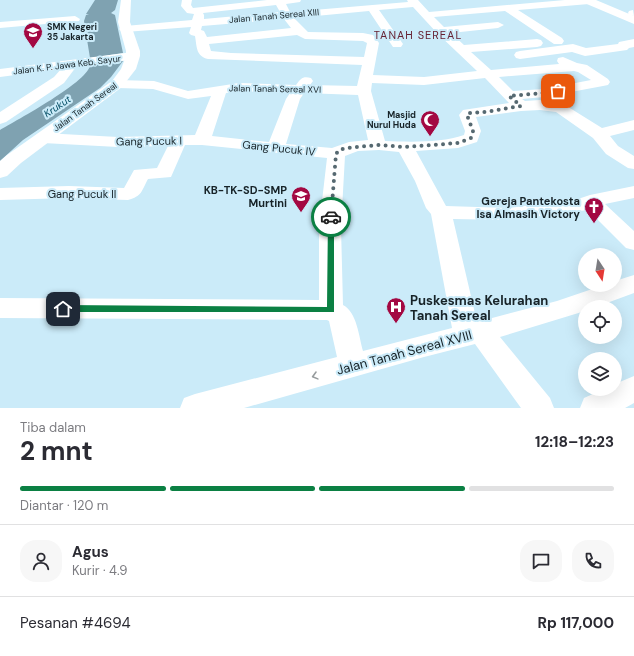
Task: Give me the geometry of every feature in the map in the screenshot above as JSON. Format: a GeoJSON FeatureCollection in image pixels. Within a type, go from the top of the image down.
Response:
{"type":"FeatureCollection","features":[{"type":"Feature","properties":{"kind":"street"},"geometry":{"type":"LineString","coordinates":[[126,0],[124,22],[128,57]]}},
{"type":"Feature","properties":{"kind":"street"},"geometry":{"type":"LineString","coordinates":[[187,0],[186,6],[190,10],[296,0]]}},
{"type":"Feature","properties":{"kind":"street"},"geometry":{"type":"LineString","coordinates":[[594,0],[634,15]]}},
{"type":"Feature","properties":{"kind":"street"},"geometry":{"type":"LineString","coordinates":[[426,15],[607,0]]}},
{"type":"Feature","properties":{"kind":"street"},"geometry":{"type":"LineString","coordinates":[[279,1],[299,31],[307,36],[346,36],[369,38],[372,43],[365,85],[378,145]]}},
{"type":"Feature","properties":{"kind":"street"},"geometry":{"type":"LineString","coordinates":[[414,2],[441,31],[515,101],[560,108],[599,134],[612,150],[634,164]]}},
{"type":"Feature","properties":{"kind":"street","name":"Jalan Tanah Sereal XIII"},"geometry":{"type":"LineString","coordinates":[[125,29],[372,8],[414,2]]}},
{"type":"Feature","properties":{"kind":"street"},"geometry":{"type":"LineString","coordinates":[[372,8],[397,44]]}},
{"type":"Feature","properties":{"kind":"street"},"geometry":{"type":"LineString","coordinates":[[461,49],[558,41],[509,9]]}},
{"type":"Feature","properties":{"kind":"street"},"geometry":{"type":"LineString","coordinates":[[200,10],[195,33],[200,33],[205,54],[208,55],[231,57],[368,60]]}},
{"type":"Feature","properties":{"kind":"street"},"geometry":{"type":"LineString","coordinates":[[37,21],[42,11]]}},
{"type":"Feature","properties":{"kind":"street"},"geometry":{"type":"LineString","coordinates":[[330,11],[346,36]]}},
{"type":"Feature","properties":{"kind":"street"},"geometry":{"type":"LineString","coordinates":[[0,25],[74,19]]}},
{"type":"Feature","properties":{"kind":"street"},"geometry":{"type":"LineString","coordinates":[[441,31],[498,25]]}},
{"type":"Feature","properties":{"kind":"street"},"geometry":{"type":"LineString","coordinates":[[202,41],[299,31]]}},
{"type":"Feature","properties":{"kind":"street"},"geometry":{"type":"LineString","coordinates":[[520,55],[573,48],[585,52],[623,47],[623,45],[634,43]]}},
{"type":"Feature","properties":{"kind":"street"},"geometry":{"type":"LineString","coordinates":[[515,101],[544,93],[603,82],[582,68],[574,67],[549,52]]}},
{"type":"Feature","properties":{"kind":"street","name":"Jalan K. P. Jawa Keb. Sayur"},"geometry":{"type":"LineString","coordinates":[[0,73],[128,57]]}},
{"type":"Feature","properties":{"kind":"street","name":"Jalan Tanah Sereal"},"geometry":{"type":"LineString","coordinates":[[0,172],[43,138],[117,84],[129,69],[128,57]]}},
{"type":"Feature","properties":{"kind":"street"},"geometry":{"type":"LineString","coordinates":[[0,119],[59,80],[72,64]]}},
{"type":"Feature","properties":{"kind":"street","name":"Jalan Tanah Sereal XVI"},"geometry":{"type":"LineString","coordinates":[[117,84],[154,85],[188,95],[205,94],[239,87],[300,89],[424,81],[574,67]]}},
{"type":"Feature","properties":{"kind":"street"},"geometry":{"type":"LineString","coordinates":[[276,147],[293,99],[307,80],[312,77],[324,76]]}},
{"type":"Feature","properties":{"kind":"street"},"geometry":{"type":"LineString","coordinates":[[202,140],[220,90]]}},
{"type":"Feature","properties":{"kind":"street","name":"Gang Pucuk IV"},"geometry":{"type":"LineString","coordinates":[[202,140],[336,154],[343,148],[378,145],[405,147],[458,143],[471,138],[473,131],[467,115],[468,113],[485,112],[515,101]]}},
{"type":"Feature","properties":{"kind":"street"},"geometry":{"type":"LineString","coordinates":[[599,134],[634,125]]}},
{"type":"Feature","properties":{"kind":"street","name":"Gang Pucuk I"},"geometry":{"type":"LineString","coordinates":[[43,138],[118,142],[202,140]]}},
{"type":"Feature","properties":{"kind":"street","name":"Gang Pucuk II"},"geometry":{"type":"LineString","coordinates":[[0,194],[82,192],[128,194],[131,193],[141,174],[164,173],[179,140]]}},
{"type":"Feature","properties":{"kind":"street"},"geometry":{"type":"LineString","coordinates":[[405,147],[424,181],[436,208],[441,212],[474,334],[539,408]]}},
{"type":"Feature","properties":{"kind":"street"},"geometry":{"type":"LineString","coordinates":[[331,310],[330,227],[336,154]]}},
{"type":"Feature","properties":{"kind":"street"},"geometry":{"type":"LineString","coordinates":[[441,212],[509,214],[583,205],[634,192]]}},
{"type":"Feature","properties":{"kind":"street"},"geometry":{"type":"LineString","coordinates":[[590,202],[634,243]]}},
{"type":"Feature","properties":{"kind":"street","name":"Jalan Tanah Sereal XVIII"},"geometry":{"type":"LineString","coordinates":[[195,408],[559,310],[634,284]]}},
{"type":"Feature","properties":{"kind":"street"},"geometry":{"type":"LineString","coordinates":[[0,308],[331,310],[338,314],[342,322],[353,366]]}},
{"type":"Feature","properties":{"kind":"street"},"geometry":{"type":"LineString","coordinates":[[595,408],[634,389]]}},
{"type":"Feature","properties":{"kind":"water"},"geometry":{"type":"Polygon","coordinates":[[[95,0],[118,0],[115,10],[111,13],[115,15],[123,53],[90,58],[84,21],[86,15],[89,14],[86,14],[95,0]]]}},
{"type":"Feature","properties":{"kind":"water","name":"Krukut"},"geometry":{"type":"Polygon","coordinates":[[[123,61],[111,77],[100,88],[23,140],[0,161],[0,130],[66,90],[79,80],[87,71],[90,64],[123,61]]]}},
{"type":"Feature","properties":{"kind":"way so far"},"geometry":{"type":"LineString","coordinates":[[331,217],[336,154],[339,150],[359,146],[378,145],[405,147],[458,143],[471,138],[473,131],[467,115],[468,113],[485,112],[521,106],[509,96],[558,91]]}},
{"type":"Feature","properties":{"kind":"place","name":"SMK Negeri 35 Jakarta"},"geometry":{"type":"Point","coordinates":[33,49]}},
{"type":"Feature","properties":{"kind":"place","name":"Masjid Nurul Huda"},"geometry":{"type":"Point","coordinates":[430,137]}},
{"type":"Feature","properties":{"kind":"place","name":"KB-TK-SD-SMP Murtini"},"geometry":{"type":"Point","coordinates":[301,213]}},
{"type":"Feature","properties":{"kind":"place","name":"Gereja Pantekosta Isa Almasih Victory"},"geometry":{"type":"Point","coordinates":[594,224]}},
{"type":"Feature","properties":{"kind":"place","name":"Puskesmas Kelurahan Tanah Sereal"},"geometry":{"type":"Point","coordinates":[396,324]}},
{"type":"Feature","properties":{"kind":"district","name":"TANAH SEREAL"},"geometry":{"type":"Point","coordinates":[418,35]}},
{"type":"Feature","properties":{"kind":"route"},"geometry":{"type":"LineString","coordinates":[[63,309],[331,310],[331,217]]}}]}
